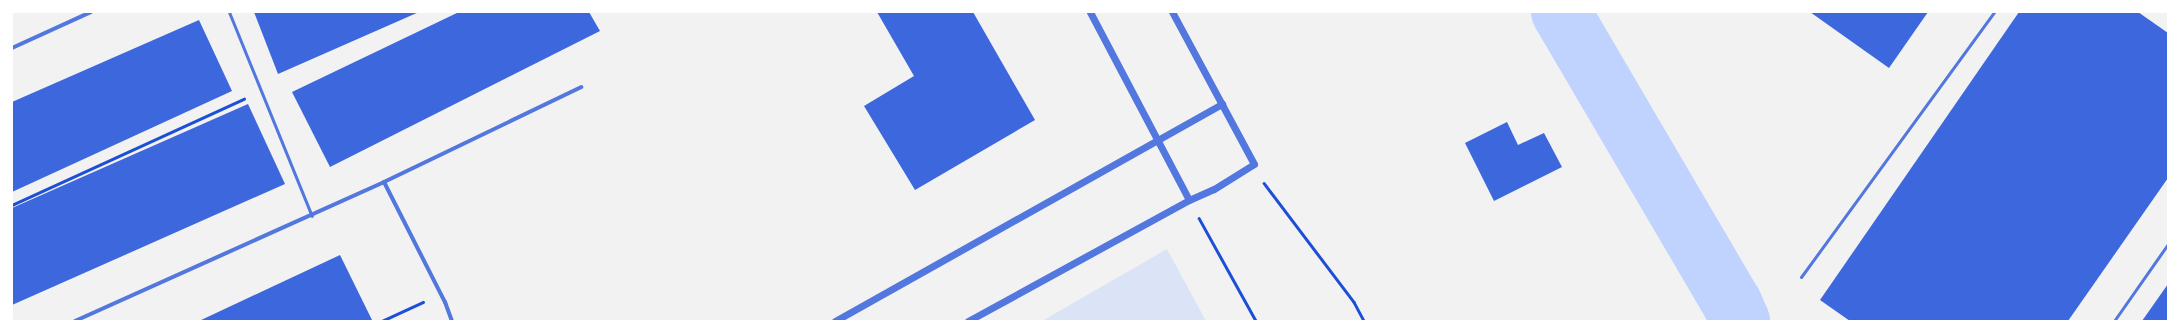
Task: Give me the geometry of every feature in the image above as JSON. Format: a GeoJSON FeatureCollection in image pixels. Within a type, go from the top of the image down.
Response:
{"type":"FeatureCollection","features":[{"type":"Feature","properties":{"kind":"street"},"geometry":{"type":"LineString","coordinates":[[12,48],[91,12]]}},
{"type":"Feature","properties":{"kind":"street"},"geometry":{"type":"LineString","coordinates":[[1090,12],[1189,200]]}},
{"type":"Feature","properties":{"kind":"street"},"geometry":{"type":"LineString","coordinates":[[968,321],[1189,200],[1214,189],[1254,164],[1172,12]]}},
{"type":"Feature","properties":{"kind":"street"},"geometry":{"type":"LineString","coordinates":[[75,321],[312,216],[580,87]]}},
{"type":"Feature","properties":{"kind":"street"},"geometry":{"type":"LineString","coordinates":[[835,321],[1222,104]]}},
{"type":"Feature","properties":{"kind":"street"},"geometry":{"type":"LineString","coordinates":[[384,182],[441,293],[452,321]]}},
{"type":"Feature","properties":{"kind":"lane"},"geometry":{"type":"LineString","coordinates":[[229,12],[312,216]]}},
{"type":"Feature","properties":{"kind":"lane"},"geometry":{"type":"LineString","coordinates":[[1801,277],[1994,12]]}},
{"type":"Feature","properties":{"kind":"lane"},"geometry":{"type":"LineString","coordinates":[[2114,321],[2168,244]]}},
{"type":"Feature","properties":{"kind":"path"},"geometry":{"type":"LineString","coordinates":[[12,205],[261,91]]}},
{"type":"Feature","properties":{"kind":"path"},"geometry":{"type":"LineString","coordinates":[[1254,164],[1261,179],[1354,302],[1364,321]]}},
{"type":"Feature","properties":{"kind":"path"},"geometry":{"type":"LineString","coordinates":[[1189,200],[1256,321]]}},
{"type":"Feature","properties":{"kind":"path"},"geometry":{"type":"LineString","coordinates":[[382,321],[441,293]]}},
{"type":"Feature","properties":{"kind":"shaded area"},"geometry":{"type":"Polygon","coordinates":[[[1167,249],[1206,321],[1042,321],[1167,249]]]}},
{"type":"Feature","properties":{"kind":"building"},"geometry":{"type":"Polygon","coordinates":[[[254,12],[419,12],[278,74],[254,12]]]}},
{"type":"Feature","properties":{"kind":"building"},"geometry":{"type":"Polygon","coordinates":[[[459,12],[589,12],[600,31],[330,167],[292,92],[459,12]]]}},
{"type":"Feature","properties":{"kind":"building"},"geometry":{"type":"Polygon","coordinates":[[[877,12],[973,12],[1035,120],[915,190],[864,106],[914,76],[877,12]]]}},
{"type":"Feature","properties":{"kind":"building"},"geometry":{"type":"Polygon","coordinates":[[[1810,12],[1928,12],[1889,68],[1810,12]]]}},
{"type":"Feature","properties":{"kind":"building"},"geometry":{"type":"Polygon","coordinates":[[[2019,12],[2138,12],[2168,33],[2168,178],[2068,321],[1850,321],[1820,300],[2019,12]]]}},
{"type":"Feature","properties":{"kind":"building"},"geometry":{"type":"Polygon","coordinates":[[[199,20],[232,91],[12,192],[12,102],[199,20]]]}},
{"type":"Feature","properties":{"kind":"building"},"geometry":{"type":"Polygon","coordinates":[[[248,104],[285,184],[12,305],[12,208],[248,104]]]}},
{"type":"Feature","properties":{"kind":"building"},"geometry":{"type":"Polygon","coordinates":[[[1507,122],[1518,145],[1544,133],[1562,167],[1494,201],[1465,143],[1507,122]]]}},
{"type":"Feature","properties":{"kind":"building"},"geometry":{"type":"Polygon","coordinates":[[[340,255],[372,320],[199,321],[340,255]]]}},
{"type":"Feature","properties":{"kind":"building"},"geometry":{"type":"Polygon","coordinates":[[[2168,284],[2168,321],[2142,321],[2168,284]]]}},
{"type":"Feature","properties":{"kind":"waterway"},"geometry":{"type":"LineString","coordinates":[[1561,12],[1732,303],[1740,321]]}}]}
